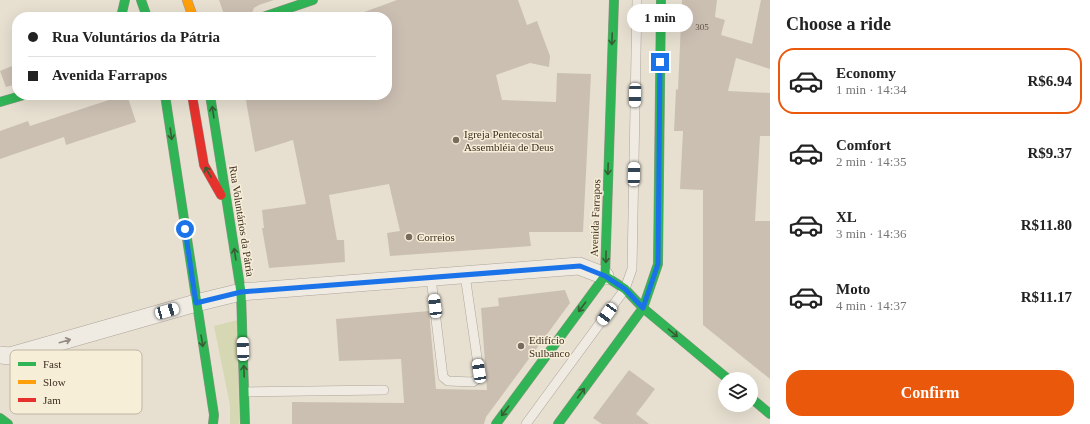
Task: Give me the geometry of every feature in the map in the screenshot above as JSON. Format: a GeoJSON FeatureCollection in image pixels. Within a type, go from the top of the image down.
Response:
{"type":"FeatureCollection","features":[{"type":"Feature","properties":{"kind":"main road"},"geometry":{"type":"LineString","coordinates":[[123,12],[125,0]]}},
{"type":"Feature","properties":{"kind":"main road"},"geometry":{"type":"LineString","coordinates":[[141,0],[145,12]]}},
{"type":"Feature","properties":{"kind":"main road"},"geometry":{"type":"LineString","coordinates":[[187,0],[191,12]]}},
{"type":"Feature","properties":{"kind":"main road"},"geometry":{"type":"LineString","coordinates":[[277,12],[312,0]]}},
{"type":"Feature","properties":{"kind":"main road","name":"Avenida Farrapos"},"geometry":{"type":"LineString","coordinates":[[605,276],[614,0]]}},
{"type":"Feature","properties":{"kind":"main road"},"geometry":{"type":"LineString","coordinates":[[558,424],[643,308],[658,264],[661,0]]}},
{"type":"Feature","properties":{"kind":"main road"},"geometry":{"type":"LineString","coordinates":[[0,102],[12,98]]}},
{"type":"Feature","properties":{"kind":"main road"},"geometry":{"type":"LineString","coordinates":[[166,100],[214,415],[213,424]]}},
{"type":"Feature","properties":{"kind":"main road"},"geometry":{"type":"LineString","coordinates":[[193,100],[204,165],[227,206]]}},
{"type":"Feature","properties":{"kind":"main road","name":"Rua Voluntários da Pátria"},"geometry":{"type":"LineString","coordinates":[[211,100],[241,292],[245,424]]}},
{"type":"Feature","properties":{"kind":"main road"},"geometry":{"type":"LineString","coordinates":[[496,424],[605,276],[625,289],[643,308],[720,372]]}},
{"type":"Feature","properties":{"kind":"main road"},"geometry":{"type":"LineString","coordinates":[[758,404],[770,414]]}},
{"type":"Feature","properties":{"kind":"main road"},"geometry":{"type":"LineString","coordinates":[[0,418],[8,424]]}},
{"type":"Feature","properties":{"kind":"street"},"geometry":{"type":"LineString","coordinates":[[31,350],[196,303],[241,292],[580,266],[605,276]]}},
{"type":"Feature","properties":{"kind":"lane"},"geometry":{"type":"LineString","coordinates":[[526,424],[625,289],[632,269],[637,0]]}},
{"type":"Feature","properties":{"kind":"lane"},"geometry":{"type":"LineString","coordinates":[[432,278],[443,377],[448,381],[473,382],[478,378],[479,371],[465,275]]}},
{"type":"Feature","properties":{"kind":"lane"},"geometry":{"type":"LineString","coordinates":[[245,392],[384,390]]}},
{"type":"Feature","properties":{"kind":"green space"},"geometry":{"type":"Polygon","coordinates":[[[238,320],[239,424],[230,424],[230,405],[214,326],[238,320]]]}},
{"type":"Feature","properties":{"kind":"building"},"geometry":{"type":"Polygon","coordinates":[[[219,0],[274,0],[259,5],[254,8],[252,12],[223,12],[219,0]]]}},
{"type":"Feature","properties":{"kind":"building"},"geometry":{"type":"Polygon","coordinates":[[[397,0],[518,0],[527,25],[537,21],[550,56],[549,67],[530,63],[496,75],[502,100],[556,102],[557,73],[591,74],[583,232],[529,232],[531,246],[390,256],[387,233],[400,231],[389,184],[329,195],[337,240],[344,240],[345,262],[269,268],[262,228],[264,228],[262,210],[306,204],[293,140],[255,152],[246,100],[392,100],[392,12],[364,12],[397,0]]]}},
{"type":"Feature","properties":{"kind":"building"},"geometry":{"type":"Polygon","coordinates":[[[682,0],[717,0],[715,17],[725,20],[721,35],[752,44],[761,0],[770,0],[770,69],[736,58],[728,91],[770,93],[770,136],[760,136],[755,221],[770,221],[770,379],[703,325],[703,190],[680,189],[683,131],[674,131],[676,89],[678,90],[682,0]]]}},
{"type":"Feature","properties":{"kind":"building"},"geometry":{"type":"Polygon","coordinates":[[[12,66],[12,85],[6,87],[0,71],[12,66]]]}},
{"type":"Feature","properties":{"kind":"building"},"geometry":{"type":"Polygon","coordinates":[[[109,100],[129,100],[136,122],[66,145],[64,137],[0,159],[0,131],[28,121],[30,126],[109,100]]]}},
{"type":"Feature","properties":{"kind":"building"},"geometry":{"type":"Polygon","coordinates":[[[565,290],[570,303],[486,417],[484,424],[292,424],[292,402],[404,403],[401,359],[339,361],[336,319],[429,311],[436,389],[487,390],[481,308],[499,306],[498,298],[565,290]]]}},
{"type":"Feature","properties":{"kind":"building"},"geometry":{"type":"Polygon","coordinates":[[[629,370],[655,389],[636,414],[649,424],[602,424],[593,418],[629,370]]]}},
{"type":"Feature","properties":{"kind":"traffic: fast"},"geometry":{"type":"LineString","coordinates":[[122,12],[125,0]]}},
{"type":"Feature","properties":{"kind":"traffic: fast"},"geometry":{"type":"LineString","coordinates":[[141,0],[145,12]]}},
{"type":"Feature","properties":{"kind":"traffic: fast"},"geometry":{"type":"LineString","coordinates":[[278,12],[313,0]]}},
{"type":"Feature","properties":{"kind":"traffic: fast"},"geometry":{"type":"LineString","coordinates":[[496,424],[605,276],[614,0]]}},
{"type":"Feature","properties":{"kind":"traffic: fast"},"geometry":{"type":"LineString","coordinates":[[558,424],[643,308],[658,264],[661,0]]}},
{"type":"Feature","properties":{"kind":"traffic: fast"},"geometry":{"type":"LineString","coordinates":[[0,102],[12,98]]}},
{"type":"Feature","properties":{"kind":"traffic: fast"},"geometry":{"type":"LineString","coordinates":[[166,100],[214,415],[213,424]]}},
{"type":"Feature","properties":{"kind":"traffic: fast"},"geometry":{"type":"LineString","coordinates":[[211,100],[241,292],[245,424]]}},
{"type":"Feature","properties":{"kind":"traffic: fast"},"geometry":{"type":"LineString","coordinates":[[605,276],[625,289],[643,308],[720,372]]}},
{"type":"Feature","properties":{"kind":"traffic: fast"},"geometry":{"type":"LineString","coordinates":[[758,404],[770,414]]}},
{"type":"Feature","properties":{"kind":"traffic: fast"},"geometry":{"type":"LineString","coordinates":[[0,418],[8,424]]}},
{"type":"Feature","properties":{"kind":"traffic: slow"},"geometry":{"type":"LineString","coordinates":[[187,0],[191,12]]}},
{"type":"Feature","properties":{"kind":"traffic: jam"},"geometry":{"type":"LineString","coordinates":[[193,100],[204,165],[221,195]]}},
{"type":"Feature","properties":{"kind":"place","name":"Igreja Pentecostal Assembléia de Deus"},"geometry":{"type":"Point","coordinates":[456,140]}},
{"type":"Feature","properties":{"kind":"place","name":"Correios"},"geometry":{"type":"Point","coordinates":[409,237]}},
{"type":"Feature","properties":{"kind":"place","name":"Edifício Sulbanco"},"geometry":{"type":"Point","coordinates":[521,346]}},
{"type":"Feature","properties":{"kind":"route"},"geometry":{"type":"LineString","coordinates":[[185,229],[196,303],[241,292],[580,266],[605,276],[625,289],[643,308],[658,264],[660,62]]}}]}
